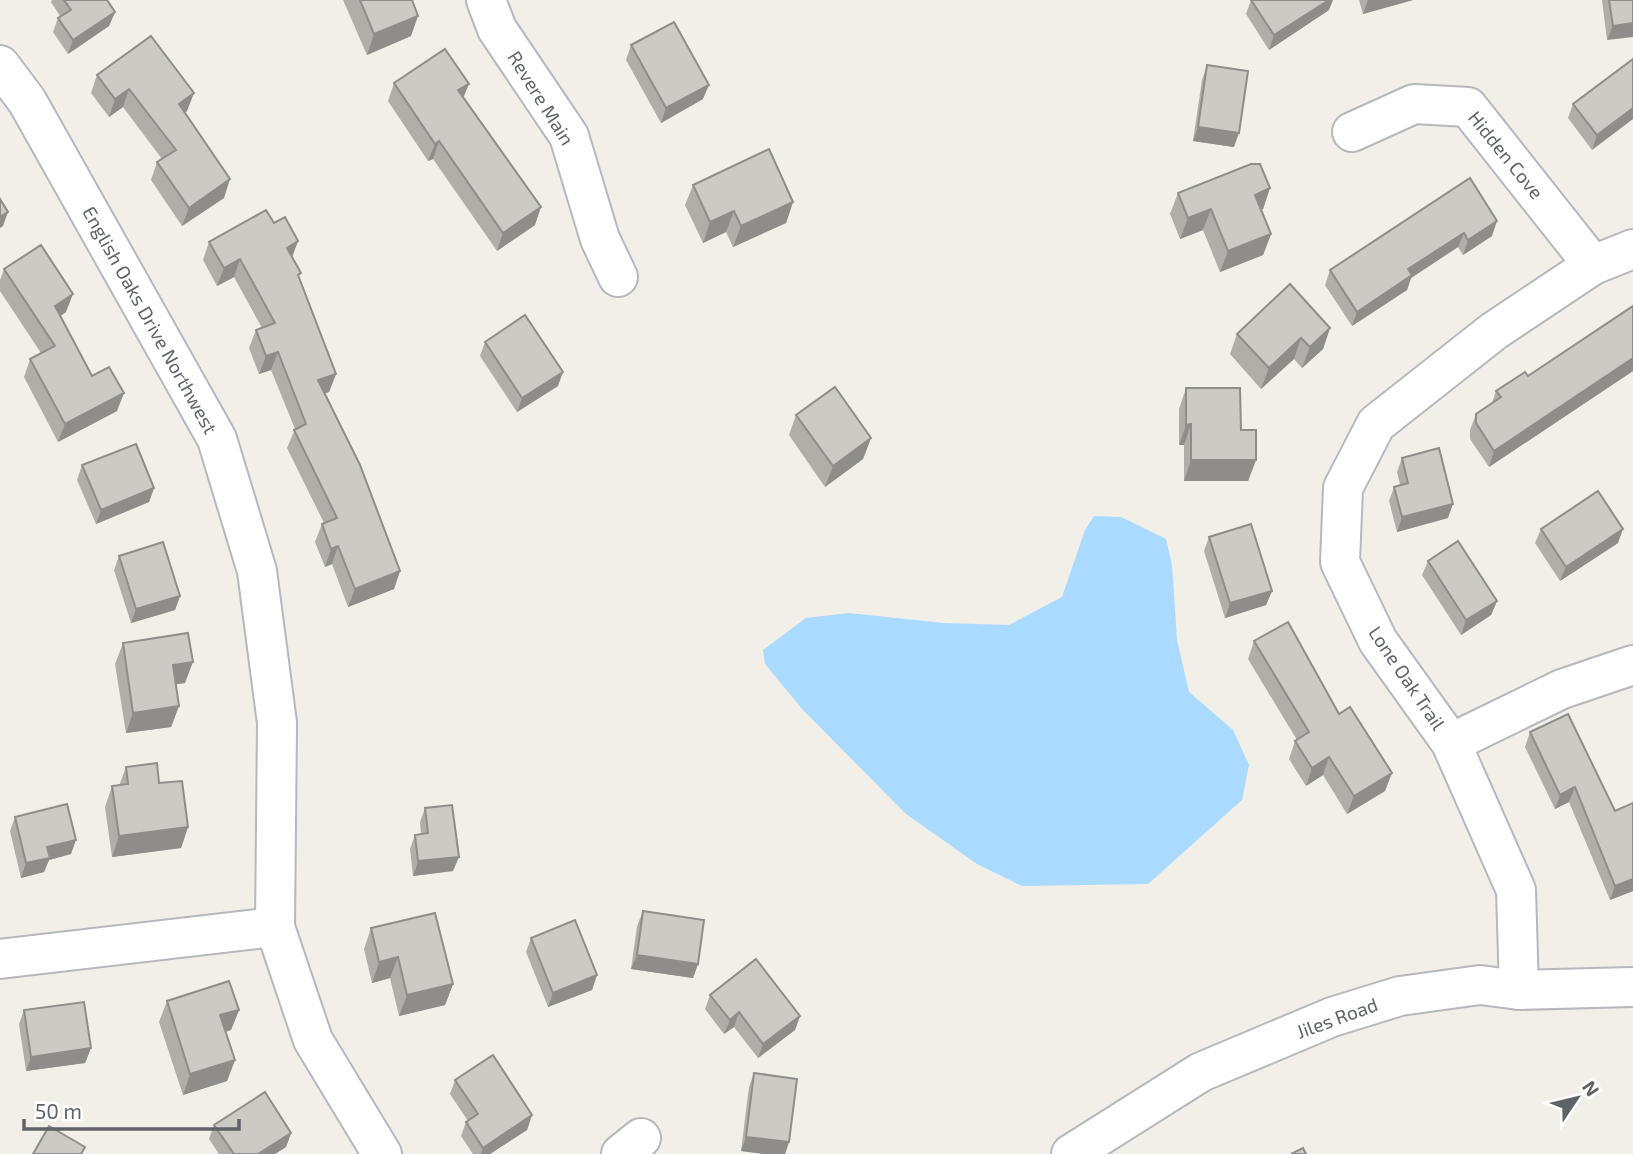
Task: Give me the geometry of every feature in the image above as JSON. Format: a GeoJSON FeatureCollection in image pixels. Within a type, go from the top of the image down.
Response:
{"type":"FeatureCollection","features":[{"type":"Feature","properties":{"kind":"street","name":"Revere Main"},"geometry":{"type":"LineString","coordinates":[[486,0],[497,29],[569,136],[600,239],[618,277]]}},
{"type":"Feature","properties":{"kind":"street","name":"English Oaks Drive Northwest"},"geometry":{"type":"LineString","coordinates":[[0,65],[27,101],[217,439],[257,570],[276,723],[275,927],[313,1040],[382,1154]]}},
{"type":"Feature","properties":{"kind":"street","name":"Hidden Cove"},"geometry":{"type":"LineString","coordinates":[[1352,132],[1414,104],[1468,107],[1593,265]]}},
{"type":"Feature","properties":{"kind":"street","name":"Lone Oak Trail"},"geometry":{"type":"LineString","coordinates":[[1519,990],[1516,890],[1451,744],[1378,641],[1340,562],[1343,488],[1376,424],[1494,331],[1593,265],[1633,249]]}},
{"type":"Feature","properties":{"kind":"street"},"geometry":{"type":"LineString","coordinates":[[1451,744],[1562,689],[1633,665]]}},
{"type":"Feature","properties":{"kind":"street"},"geometry":{"type":"LineString","coordinates":[[0,959],[275,927]]}},
{"type":"Feature","properties":{"kind":"street","name":"Jiles Road"},"geometry":{"type":"LineString","coordinates":[[1071,1154],[1201,1072],[1332,1017],[1400,996],[1480,985],[1519,990],[1633,987]]}},
{"type":"Feature","properties":{"kind":"water"},"geometry":{"type":"Polygon","coordinates":[[[1094,516],[1121,517],[1166,539],[1172,565],[1177,640],[1189,692],[1233,730],[1249,765],[1242,800],[1148,884],[1022,886],[977,864],[906,814],[803,710],[765,664],[763,650],[806,618],[848,613],[944,623],[1009,625],[1062,597],[1085,530],[1094,516]]]}},
{"type":"Feature","properties":{"kind":"building"},"geometry":{"type":"Polygon","coordinates":[[[64,0],[107,0],[115,12],[73,40],[58,18],[71,10],[64,0]]]}},
{"type":"Feature","properties":{"kind":"building"},"geometry":{"type":"Polygon","coordinates":[[[360,0],[412,0],[418,16],[374,34],[360,0]]]}},
{"type":"Feature","properties":{"kind":"building"},"geometry":{"type":"Polygon","coordinates":[[[1251,0],[1329,0],[1274,35],[1251,0]]]}},
{"type":"Feature","properties":{"kind":"building"},"geometry":{"type":"Polygon","coordinates":[[[1609,0],[1633,0],[1633,23],[1613,26],[1609,0]]]}},
{"type":"Feature","properties":{"kind":"building"},"geometry":{"type":"Polygon","coordinates":[[[674,22],[709,85],[666,108],[631,45],[674,22]]]}},
{"type":"Feature","properties":{"kind":"building"},"geometry":{"type":"Polygon","coordinates":[[[151,36],[194,93],[179,104],[230,179],[189,208],[157,162],[176,150],[129,89],[115,99],[97,75],[151,36]]]}},
{"type":"Feature","properties":{"kind":"building"},"geometry":{"type":"Polygon","coordinates":[[[445,49],[469,84],[458,90],[541,207],[503,233],[439,141],[435,144],[394,83],[445,49]]]}},
{"type":"Feature","properties":{"kind":"building"},"geometry":{"type":"Polygon","coordinates":[[[1633,59],[1633,108],[1597,135],[1573,104],[1633,59]]]}},
{"type":"Feature","properties":{"kind":"building"},"geometry":{"type":"Polygon","coordinates":[[[1207,65],[1248,71],[1239,133],[1198,127],[1207,65]]]}},
{"type":"Feature","properties":{"kind":"building"},"geometry":{"type":"Polygon","coordinates":[[[769,149],[793,202],[741,226],[734,211],[710,222],[693,185],[769,149]]]}},
{"type":"Feature","properties":{"kind":"building"},"geometry":{"type":"Polygon","coordinates":[[[1251,164],[1260,164],[1270,188],[1255,195],[1271,234],[1228,251],[1211,209],[1188,218],[1178,193],[1251,164]]]}},
{"type":"Feature","properties":{"kind":"building"},"geometry":{"type":"Polygon","coordinates":[[[1470,178],[1497,221],[1468,240],[1464,233],[1408,269],[1412,275],[1357,312],[1330,270],[1470,178]]]}},
{"type":"Feature","properties":{"kind":"building"},"geometry":{"type":"Polygon","coordinates":[[[0,199],[8,212],[0,217],[0,199]]]}},
{"type":"Feature","properties":{"kind":"building"},"geometry":{"type":"Polygon","coordinates":[[[266,210],[274,223],[285,217],[298,241],[287,248],[301,273],[298,275],[336,374],[318,380],[360,465],[400,571],[355,589],[338,546],[331,549],[322,524],[337,518],[294,430],[306,424],[278,352],[266,356],[256,330],[275,323],[240,259],[224,268],[209,242],[266,210]]]}},
{"type":"Feature","properties":{"kind":"building"},"geometry":{"type":"Polygon","coordinates":[[[41,245],[73,294],[55,306],[92,376],[109,367],[124,393],[65,424],[30,359],[55,346],[4,269],[41,245]]]}},
{"type":"Feature","properties":{"kind":"building"},"geometry":{"type":"Polygon","coordinates":[[[1290,284],[1330,328],[1310,347],[1301,338],[1269,368],[1237,334],[1290,284]]]}},
{"type":"Feature","properties":{"kind":"building"},"geometry":{"type":"Polygon","coordinates":[[[1633,306],[1633,358],[1494,451],[1476,423],[1476,414],[1501,397],[1496,391],[1525,372],[1528,376],[1633,306]]]}},
{"type":"Feature","properties":{"kind":"building"},"geometry":{"type":"Polygon","coordinates":[[[525,315],[563,372],[522,398],[485,342],[525,315]]]}},
{"type":"Feature","properties":{"kind":"building"},"geometry":{"type":"Polygon","coordinates":[[[835,387],[871,438],[833,466],[796,415],[835,387]]]}},
{"type":"Feature","properties":{"kind":"building"},"geometry":{"type":"Polygon","coordinates":[[[1186,388],[1240,388],[1241,430],[1256,430],[1256,460],[1191,460],[1191,424],[1186,425],[1186,388]]]}},
{"type":"Feature","properties":{"kind":"building"},"geometry":{"type":"Polygon","coordinates":[[[136,444],[154,488],[101,510],[82,465],[136,444]]]}},
{"type":"Feature","properties":{"kind":"building"},"geometry":{"type":"Polygon","coordinates":[[[1439,448],[1453,504],[1402,517],[1394,487],[1408,483],[1402,458],[1439,448]]]}},
{"type":"Feature","properties":{"kind":"building"},"geometry":{"type":"Polygon","coordinates":[[[1598,491],[1623,529],[1566,567],[1541,529],[1598,491]]]}},
{"type":"Feature","properties":{"kind":"building"},"geometry":{"type":"Polygon","coordinates":[[[1251,524],[1272,591],[1230,603],[1209,537],[1251,524]]]}},
{"type":"Feature","properties":{"kind":"building"},"geometry":{"type":"Polygon","coordinates":[[[1458,541],[1497,601],[1466,620],[1428,561],[1458,541]]]}},
{"type":"Feature","properties":{"kind":"building"},"geometry":{"type":"Polygon","coordinates":[[[163,542],[180,596],[136,609],[119,556],[163,542]]]}},
{"type":"Feature","properties":{"kind":"building"},"geometry":{"type":"Polygon","coordinates":[[[1288,622],[1339,714],[1350,707],[1392,773],[1354,796],[1329,757],[1312,768],[1295,741],[1309,732],[1254,641],[1288,622]]]}},
{"type":"Feature","properties":{"kind":"building"},"geometry":{"type":"Polygon","coordinates":[[[188,633],[193,662],[173,665],[179,706],[133,713],[123,643],[188,633]]]}},
{"type":"Feature","properties":{"kind":"building"},"geometry":{"type":"Polygon","coordinates":[[[1568,714],[1615,811],[1633,803],[1633,879],[1615,886],[1575,787],[1560,795],[1530,732],[1568,714]]]}},
{"type":"Feature","properties":{"kind":"building"},"geometry":{"type":"Polygon","coordinates":[[[157,763],[159,783],[182,781],[188,827],[119,836],[112,786],[128,784],[126,767],[157,763]]]}},
{"type":"Feature","properties":{"kind":"building"},"geometry":{"type":"Polygon","coordinates":[[[67,804],[76,840],[47,847],[50,858],[26,863],[15,817],[67,804]]]}},
{"type":"Feature","properties":{"kind":"building"},"geometry":{"type":"Polygon","coordinates":[[[452,805],[459,857],[418,861],[415,835],[428,833],[425,808],[452,805]]]}},
{"type":"Feature","properties":{"kind":"building"},"geometry":{"type":"Polygon","coordinates":[[[643,911],[704,920],[698,964],[637,955],[643,911]]]}},
{"type":"Feature","properties":{"kind":"building"},"geometry":{"type":"Polygon","coordinates":[[[435,913],[453,984],[407,995],[398,957],[379,962],[371,928],[435,913]]]}},
{"type":"Feature","properties":{"kind":"building"},"geometry":{"type":"Polygon","coordinates":[[[575,920],[597,975],[553,993],[531,938],[575,920]]]}},
{"type":"Feature","properties":{"kind":"building"},"geometry":{"type":"Polygon","coordinates":[[[756,959],[800,1016],[763,1044],[739,1012],[730,1020],[710,995],[756,959]]]}},
{"type":"Feature","properties":{"kind":"building"},"geometry":{"type":"Polygon","coordinates":[[[229,981],[239,1010],[220,1015],[235,1060],[190,1074],[167,1001],[229,981]]]}},
{"type":"Feature","properties":{"kind":"building"},"geometry":{"type":"Polygon","coordinates":[[[84,1002],[91,1048],[31,1057],[24,1010],[84,1002]]]}},
{"type":"Feature","properties":{"kind":"building"},"geometry":{"type":"Polygon","coordinates":[[[493,1055],[532,1115],[483,1148],[466,1122],[478,1114],[455,1080],[493,1055]]]}},
{"type":"Feature","properties":{"kind":"building"},"geometry":{"type":"Polygon","coordinates":[[[754,1073],[797,1079],[789,1142],[746,1137],[754,1073]]]}},
{"type":"Feature","properties":{"kind":"building"},"geometry":{"type":"Polygon","coordinates":[[[265,1092],[291,1133],[258,1154],[234,1154],[214,1125],[265,1092]]]}},
{"type":"Feature","properties":{"kind":"building"},"geometry":{"type":"Polygon","coordinates":[[[49,1126],[85,1147],[81,1154],[33,1154],[49,1126]]]}},
{"type":"Feature","properties":{"kind":"building"},"geometry":{"type":"Polygon","coordinates":[[[1303,1148],[1306,1154],[1291,1154],[1303,1148]]]}}]}
